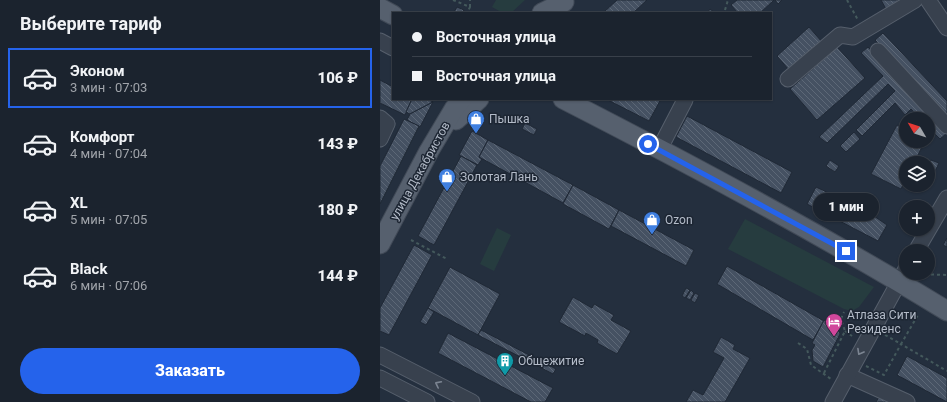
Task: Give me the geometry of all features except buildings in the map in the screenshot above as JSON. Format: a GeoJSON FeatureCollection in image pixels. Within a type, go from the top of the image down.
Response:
{"type":"FeatureCollection","features":[{"type":"Feature","properties":{"kind":"main road"},"geometry":{"type":"LineString","coordinates":[[545,12],[559,7]]}},
{"type":"Feature","properties":{"kind":"main road"},"geometry":{"type":"LineString","coordinates":[[380,8],[392,14]]}},
{"type":"Feature","properties":{"kind":"main road"},"geometry":{"type":"LineString","coordinates":[[430,151],[448,100]]}},
{"type":"Feature","properties":{"kind":"main road","name":"улица Декабристов"},"geometry":{"type":"LineString","coordinates":[[380,244],[430,151],[454,109],[461,100]]}},
{"type":"Feature","properties":{"kind":"main road"},"geometry":{"type":"LineString","coordinates":[[430,151],[453,124],[478,100]]}},
{"type":"Feature","properties":{"kind":"main road"},"geometry":{"type":"LineString","coordinates":[[564,100],[659,150],[899,270]]}},
{"type":"Feature","properties":{"kind":"main road"},"geometry":{"type":"LineString","coordinates":[[913,280],[947,311]]}},
{"type":"Feature","properties":{"kind":"street"},"geometry":{"type":"LineString","coordinates":[[788,79],[840,35],[853,37],[915,0]]}},
{"type":"Feature","properties":{"kind":"street"},"geometry":{"type":"LineString","coordinates":[[928,0],[947,28]]}},
{"type":"Feature","properties":{"kind":"street"},"geometry":{"type":"LineString","coordinates":[[380,41],[392,47]]}},
{"type":"Feature","properties":{"kind":"street"},"geometry":{"type":"LineString","coordinates":[[878,51],[947,126]]}},
{"type":"Feature","properties":{"kind":"street"},"geometry":{"type":"LineString","coordinates":[[659,150],[686,100]]}},
{"type":"Feature","properties":{"kind":"street"},"geometry":{"type":"LineString","coordinates":[[380,118],[387,124],[380,139]]}},
{"type":"Feature","properties":{"kind":"street"},"geometry":{"type":"LineString","coordinates":[[920,244],[947,198]]}},
{"type":"Feature","properties":{"kind":"street"},"geometry":{"type":"LineString","coordinates":[[833,402],[847,374],[905,280]]}},
{"type":"Feature","properties":{"kind":"street"},"geometry":{"type":"LineString","coordinates":[[380,355],[472,402]]}},
{"type":"Feature","properties":{"kind":"street"},"geometry":{"type":"LineString","coordinates":[[847,374],[907,402]]}},
{"type":"Feature","properties":{"kind":"street"},"geometry":{"type":"LineString","coordinates":[[380,378],[427,402]]}},
{"type":"Feature","properties":{"kind":"path"},"geometry":{"type":"LineString","coordinates":[[453,0],[470,7]]}},
{"type":"Feature","properties":{"kind":"path"},"geometry":{"type":"LineString","coordinates":[[468,12],[470,7],[470,0]]}},
{"type":"Feature","properties":{"kind":"path"},"geometry":{"type":"LineString","coordinates":[[725,10],[728,0]]}},
{"type":"Feature","properties":{"kind":"path"},"geometry":{"type":"LineString","coordinates":[[847,0],[864,31]]}},
{"type":"Feature","properties":{"kind":"path"},"geometry":{"type":"LineString","coordinates":[[411,240],[447,259]]}},
{"type":"Feature","properties":{"kind":"path"},"geometry":{"type":"LineString","coordinates":[[935,275],[947,275]]}},
{"type":"Feature","properties":{"kind":"path"},"geometry":{"type":"LineString","coordinates":[[824,373],[845,331],[842,318],[844,312]]}},
{"type":"Feature","properties":{"kind":"path"},"geometry":{"type":"LineString","coordinates":[[863,364],[884,375],[918,315]]}},
{"type":"Feature","properties":{"kind":"path"},"geometry":{"type":"LineString","coordinates":[[845,331],[852,336]]}},
{"type":"Feature","properties":{"kind":"path"},"geometry":{"type":"LineString","coordinates":[[881,332],[947,370]]}},
{"type":"Feature","properties":{"kind":"path"},"geometry":{"type":"LineString","coordinates":[[798,343],[807,350],[811,365],[832,379]]}},
{"type":"Feature","properties":{"kind":"green space"},"geometry":{"type":"Polygon","coordinates":[[[496,0],[525,0],[512,12],[501,12],[492,7],[496,0]]]}},
{"type":"Feature","properties":{"kind":"green space"},"geometry":{"type":"Polygon","coordinates":[[[745,219],[874,287],[859,307],[852,311],[844,309],[728,249],[745,219]]]}},
{"type":"Feature","properties":{"kind":"green space"},"geometry":{"type":"Polygon","coordinates":[[[497,228],[511,235],[494,271],[480,264],[497,228]]]}},
{"type":"Feature","properties":{"kind":"place","name":"Пышка"},"geometry":{"type":"Point","coordinates":[476,134]}},
{"type":"Feature","properties":{"kind":"place","name":"Золотая Лань"},"geometry":{"type":"Point","coordinates":[447,192]}},
{"type":"Feature","properties":{"kind":"place","name":"Ozon"},"geometry":{"type":"Point","coordinates":[652,235]}},
{"type":"Feature","properties":{"kind":"place","name":"Атлаза Сити Резиденс"},"geometry":{"type":"Point","coordinates":[834,337]}},
{"type":"Feature","properties":{"kind":"place","name":"Общежитие"},"geometry":{"type":"Point","coordinates":[505,376]}},
{"type":"Feature","properties":{"kind":"route"},"geometry":{"type":"LineString","coordinates":[[648,144],[846,251]]}}]}
